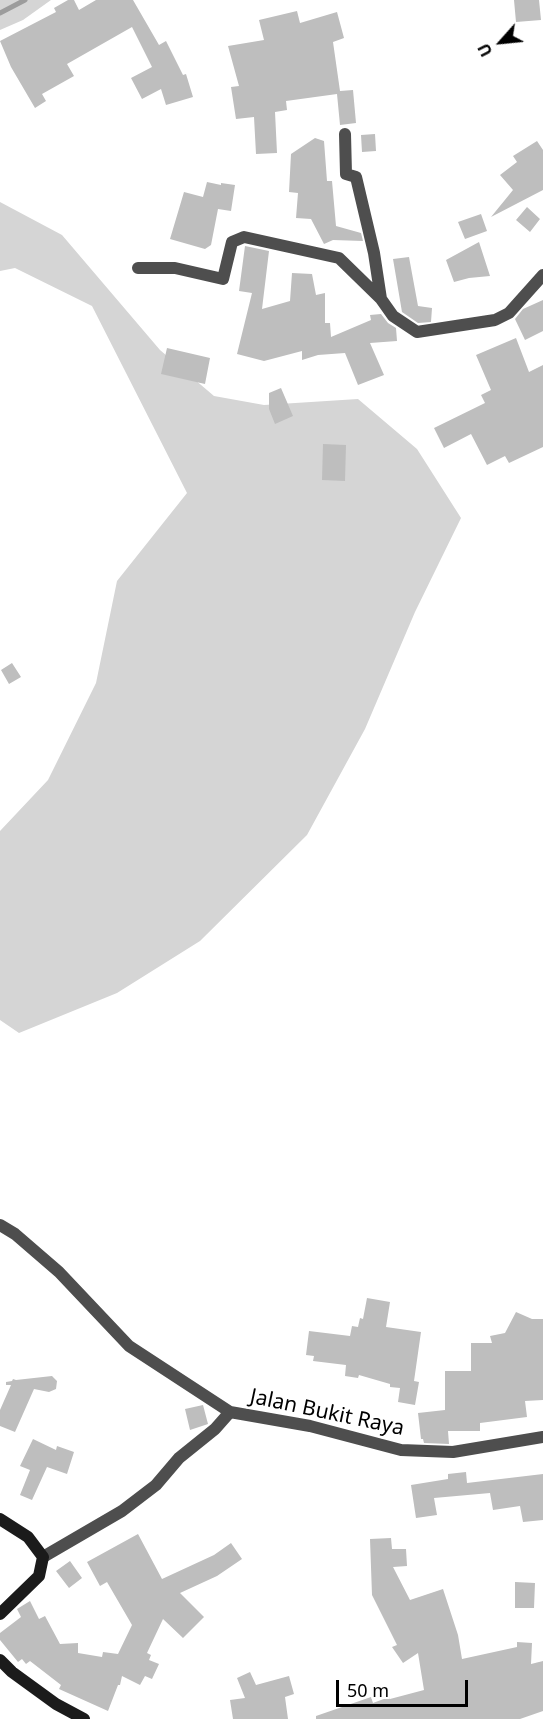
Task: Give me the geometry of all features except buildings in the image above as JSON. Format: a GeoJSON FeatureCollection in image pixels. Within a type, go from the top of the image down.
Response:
{"type":"FeatureCollection","features":[{"type":"Feature","properties":{"kind":"main road"},"geometry":{"type":"LineString","coordinates":[[0,1519],[28,1537],[43,1557],[39,1576],[0,1614]]}},
{"type":"Feature","properties":{"kind":"main road"},"geometry":{"type":"LineString","coordinates":[[0,1660],[12,1672],[57,1704],[84,1719]]}},
{"type":"Feature","properties":{"kind":"street"},"geometry":{"type":"LineString","coordinates":[[345,134],[346,174],[356,177],[374,253],[381,299]]}},
{"type":"Feature","properties":{"kind":"street"},"geometry":{"type":"LineString","coordinates":[[138,268],[175,268],[223,279],[232,242],[244,237],[339,258],[381,299],[393,316],[417,332],[495,320],[509,313],[543,274]]}},
{"type":"Feature","properties":{"kind":"street"},"geometry":{"type":"LineString","coordinates":[[0,1225],[15,1234],[59,1272],[129,1346],[230,1412]]}},
{"type":"Feature","properties":{"kind":"street","name":"Jalan Bukit Raya"},"geometry":{"type":"LineString","coordinates":[[43,1557],[122,1511],[156,1485],[179,1458],[215,1429],[230,1412],[310,1426],[401,1450],[453,1452],[476,1450],[543,1437]]}},
{"type":"Feature","properties":{"kind":"shaded area"},"geometry":{"type":"Polygon","coordinates":[[[0,0],[51,0],[23,20],[0,30],[0,0]]]}},
{"type":"Feature","properties":{"kind":"shaded area"},"geometry":{"type":"Polygon","coordinates":[[[0,202],[62,235],[160,350],[214,396],[264,405],[358,399],[417,449],[461,518],[415,612],[365,729],[307,835],[200,941],[117,993],[19,1033],[0,1020],[0,831],[48,780],[96,683],[117,581],[187,493],[92,306],[15,268],[0,271],[0,202]]]}},
{"type":"Feature","properties":{"kind":"waterway"},"geometry":{"type":"LineString","coordinates":[[0,13],[25,0]]}}]}
